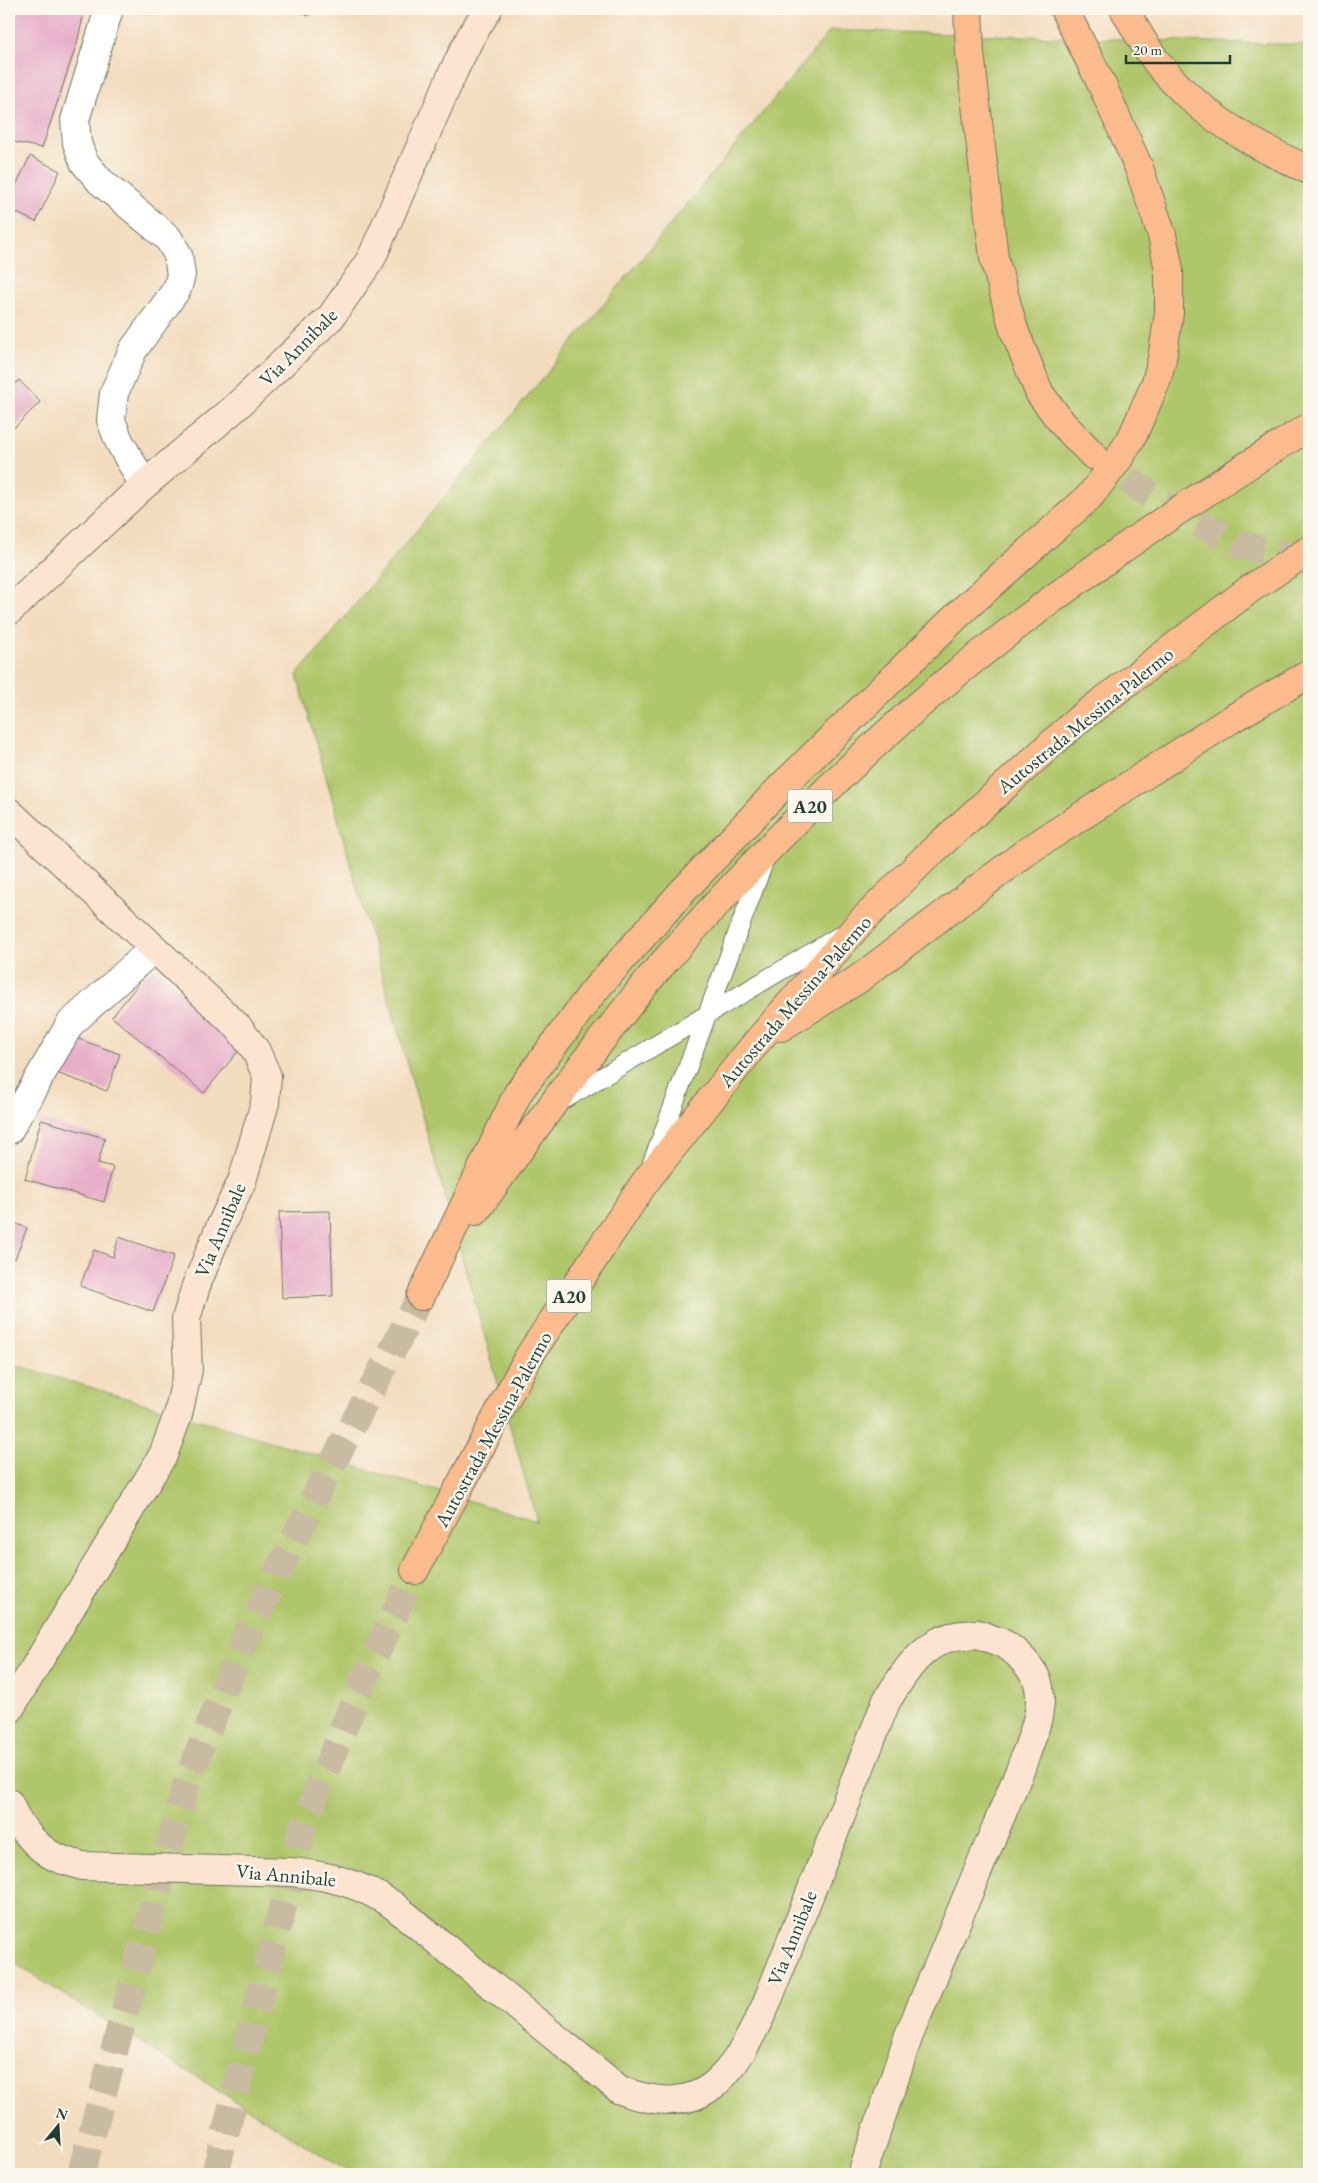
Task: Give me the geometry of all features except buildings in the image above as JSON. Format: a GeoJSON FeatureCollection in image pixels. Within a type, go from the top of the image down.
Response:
{"type":"FeatureCollection","features":[{"type":"Feature","properties":{"kind":"highway"},"geometry":{"type":"LineString","coordinates":[[968,9],[970,53],[994,258],[1001,285],[1014,330],[1040,394],[1063,424],[1093,455]]}},
{"type":"Feature","properties":{"kind":"highway","name":"A20"},"geometry":{"type":"LineString","coordinates":[[1064,9],[1102,85],[1140,168],[1162,235],[1169,270],[1170,313],[1162,359],[1156,382],[1133,435],[1118,460],[1089,497],[964,609],[782,787],[682,892],[592,992],[518,1093],[421,1296],[468,1223],[547,1110],[655,972],[808,807],[940,687],[1058,594],[1136,538],[1309,427]]}},
{"type":"Feature","properties":{"kind":"highway"},"geometry":{"type":"LineString","coordinates":[[1124,9],[1156,61],[1202,109],[1266,151],[1309,170]]}},
{"type":"Feature","properties":{"kind":"highway","name":"Autostrada Messina-Palermo"},"geometry":{"type":"LineString","coordinates":[[415,1570],[529,1356],[645,1182],[756,1042],[859,924],[932,851],[1078,720],[1250,589],[1309,550]]}},
{"type":"Feature","properties":{"kind":"highway"},"geometry":{"type":"LineString","coordinates":[[756,1042],[857,980],[1029,850],[1230,720],[1309,674]]}},
{"type":"Feature","properties":{"kind":"street"},"geometry":{"type":"LineString","coordinates":[[109,9],[75,120],[77,143],[84,162],[100,181],[168,238],[178,255],[181,275],[177,289],[133,350],[114,394],[111,420],[119,441],[144,485]]}},
{"type":"Feature","properties":{"kind":"street","name":"Via Annibale"},"geometry":{"type":"LineString","coordinates":[[9,611],[144,485],[235,408],[331,317],[354,287],[371,260],[454,70],[487,9]]}},
{"type":"Feature","properties":{"kind":"street","name":"Via Annibale"},"geometry":{"type":"LineString","coordinates":[[9,812],[238,1027],[256,1051],[267,1076],[265,1104],[242,1181],[220,1227],[196,1286],[186,1319],[188,1370],[178,1415],[163,1455],[9,1710]]}},
{"type":"Feature","properties":{"kind":"street"},"geometry":{"type":"LineString","coordinates":[[9,1130],[70,1024],[154,948]]}},
{"type":"Feature","properties":{"kind":"street","name":"Via Annibale"},"geometry":{"type":"LineString","coordinates":[[9,1803],[14,1816],[36,1843],[55,1857],[82,1866],[292,1872],[321,1875],[349,1881],[393,1905],[620,2090],[644,2099],[680,2101],[710,2090],[730,2070],[749,2041],[765,2007],[886,1702],[902,1676],[922,1653],[948,1636],[977,1634],[1006,1645],[1023,1659],[1038,1682],[1040,1705],[1035,1726],[1021,1768],[909,2035],[862,2174]]}},
{"type":"Feature","properties":{"kind":"lane"},"geometry":{"type":"LineString","coordinates":[[645,1182],[768,850]]}},
{"type":"Feature","properties":{"kind":"lane"},"geometry":{"type":"LineString","coordinates":[[547,1110],[859,924]]}},
{"type":"Feature","properties":{"kind":"green space"},"geometry":{"type":"Polygon","coordinates":[[[831,30],[1309,45],[1309,2174],[352,2174],[9,1960],[9,1363],[537,1521],[297,675],[831,30]]]}},
{"type":"Feature","properties":{"kind":"tunnel"},"geometry":{"type":"LineString","coordinates":[[1093,455],[1164,505],[1239,545],[1309,561]]}},
{"type":"Feature","properties":{"kind":"tunnel"},"geometry":{"type":"LineString","coordinates":[[81,2174],[187,1781],[244,1641],[321,1485],[421,1296]]}},
{"type":"Feature","properties":{"kind":"tunnel"},"geometry":{"type":"LineString","coordinates":[[215,2174],[303,1826],[359,1690],[415,1570]]}}]}
